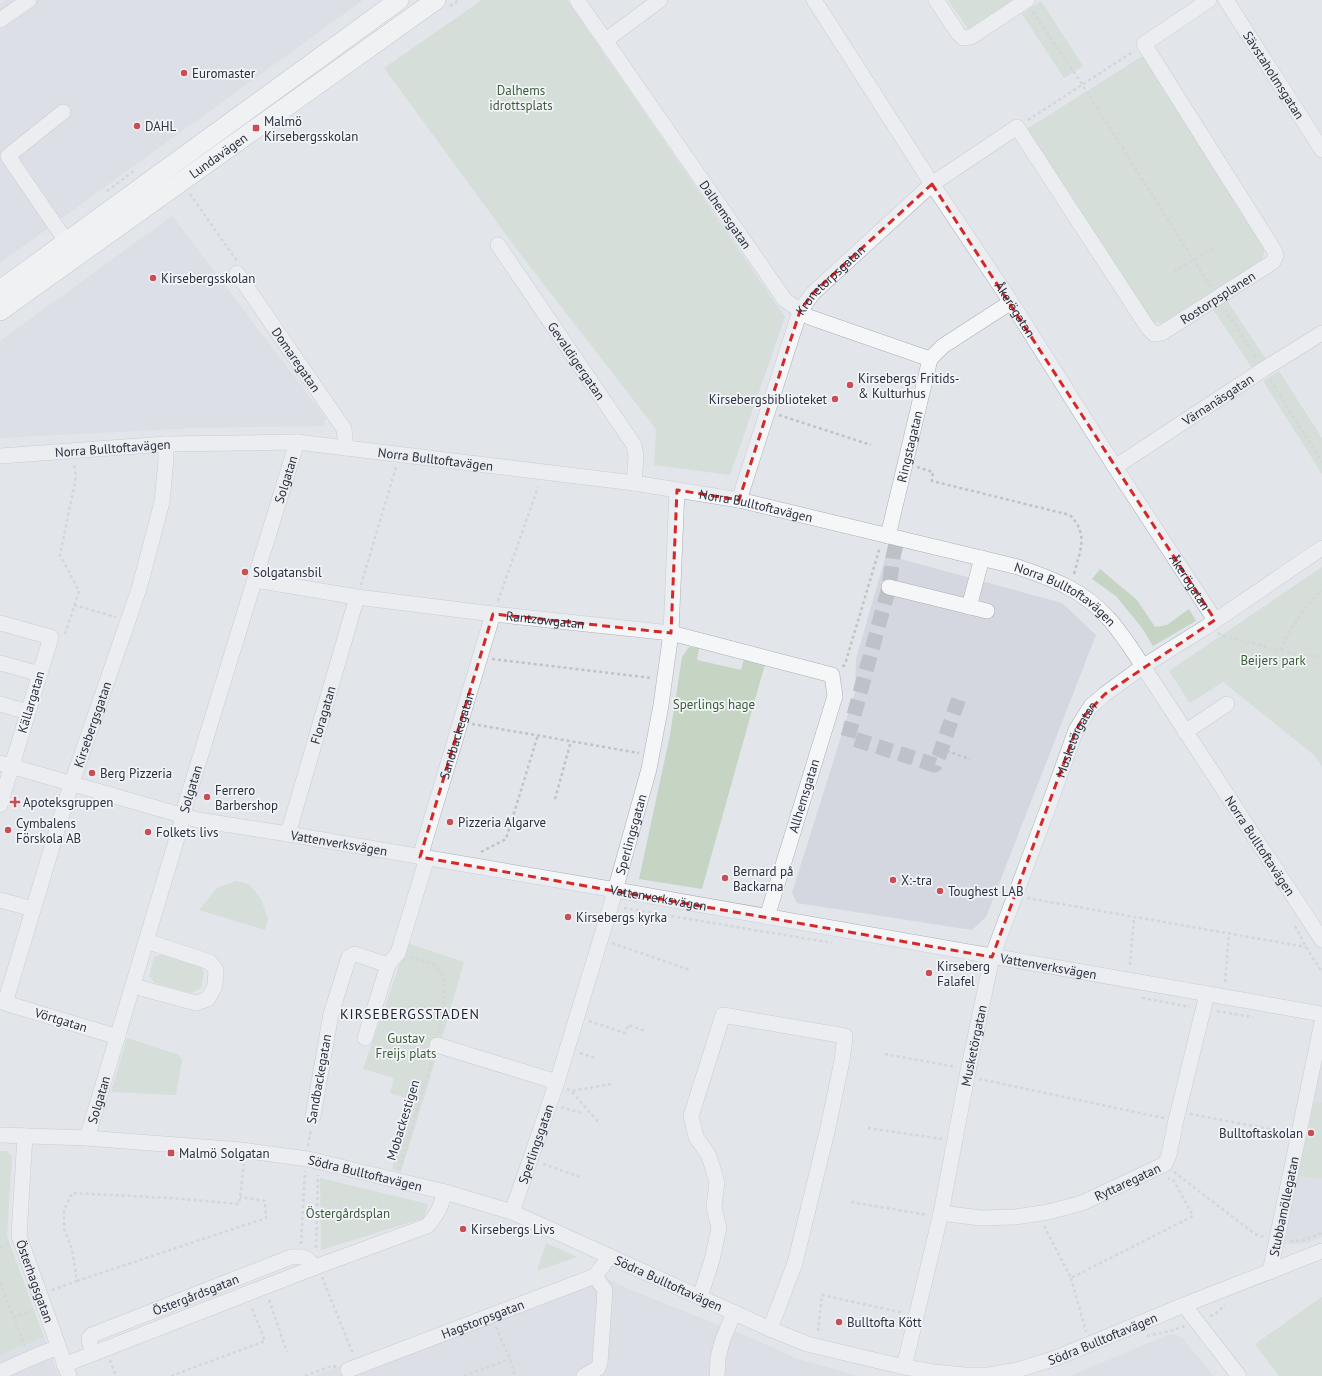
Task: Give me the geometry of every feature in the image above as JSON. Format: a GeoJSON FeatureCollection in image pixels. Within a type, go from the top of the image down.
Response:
{"type":"FeatureCollection","features":[{"type":"Feature","properties":{"kind":"main road","name":"Lundavägen"},"geometry":{"type":"LineString","coordinates":[[0,290],[399,0]]}},
{"type":"Feature","properties":{"kind":"main road","name":"Lundavägen"},"geometry":{"type":"LineString","coordinates":[[0,311],[436,0]]}},
{"type":"Feature","properties":{"kind":"street"},"geometry":{"type":"LineString","coordinates":[[0,20],[29,0]]}},
{"type":"Feature","properties":{"kind":"street","name":"Dalhemsgatan"},"geometry":{"type":"LineString","coordinates":[[577,0],[785,300],[810,317],[930,359]]}},
{"type":"Feature","properties":{"kind":"street"},"geometry":{"type":"LineString","coordinates":[[606,40],[660,0]]}},
{"type":"Feature","properties":{"kind":"street","name":"Åkerögatan"},"geometry":{"type":"LineString","coordinates":[[814,0],[1010,302],[1216,626]]}},
{"type":"Feature","properties":{"kind":"street"},"geometry":{"type":"LineString","coordinates":[[936,0],[963,38],[971,37],[1026,0]]}},
{"type":"Feature","properties":{"kind":"street"},"geometry":{"type":"LineString","coordinates":[[1144,44],[1209,0]]}},
{"type":"Feature","properties":{"kind":"street","name":"Sävstaholmsgatan"},"geometry":{"type":"LineString","coordinates":[[1226,0],[1322,150]]}},
{"type":"Feature","properties":{"kind":"street","name":"Rostorpsplanen"},"geometry":{"type":"LineString","coordinates":[[1017,127],[1148,328],[1154,334],[1162,333],[1218,298],[1273,262],[1276,255],[1144,44]]}},
{"type":"Feature","properties":{"kind":"street"},"geometry":{"type":"LineString","coordinates":[[63,112],[8,156],[66,241]]}},
{"type":"Feature","properties":{"kind":"street","name":"Kronetorpsgatan"},"geometry":{"type":"LineString","coordinates":[[739,500],[800,310],[813,293],[932,184],[1017,127]]}},
{"type":"Feature","properties":{"kind":"street","name":"Gevaldigergatan"},"geometry":{"type":"LineString","coordinates":[[498,245],[634,445],[636,456],[634,484]]}},
{"type":"Feature","properties":{"kind":"street","name":"Domaregatan"},"geometry":{"type":"LineString","coordinates":[[237,273],[344,429],[346,448]]}},
{"type":"Feature","properties":{"kind":"street"},"geometry":{"type":"LineString","coordinates":[[930,359],[943,346],[1010,302]]}},
{"type":"Feature","properties":{"kind":"street","name":"Värnanäsgatan"},"geometry":{"type":"LineString","coordinates":[[1115,467],[1264,369],[1322,333]]}},
{"type":"Feature","properties":{"kind":"street","name":"Ringstagatan"},"geometry":{"type":"LineString","coordinates":[[891,541],[905,463],[930,359]]}},
{"type":"Feature","properties":{"kind":"street","name":"Norra Bulltoftavägen"},"geometry":{"type":"LineString","coordinates":[[0,456],[166,444],[296,442],[634,484],[739,500],[826,520],[891,541],[982,558],[1018,567],[1055,580],[1078,592],[1108,618],[1129,645],[1322,940]]}},
{"type":"Feature","properties":{"kind":"street","name":"Solgatan"},"geometry":{"type":"LineString","coordinates":[[87,1138],[296,442]]}},
{"type":"Feature","properties":{"kind":"street","name":"Kirsebergsgatan"},"geometry":{"type":"LineString","coordinates":[[5,1003],[68,794],[139,589],[162,502],[166,444]]}},
{"type":"Feature","properties":{"kind":"street","name":"Sperlingsgatan"},"geometry":{"type":"LineString","coordinates":[[512,1212],[562,1086],[649,769],[661,705],[671,634],[677,490]]}},
{"type":"Feature","properties":{"kind":"street","name":"Musketörgatan"},"geometry":{"type":"LineString","coordinates":[[904,1367],[941,1215],[992,956],[1076,730],[1091,706],[1105,694],[1142,667],[1216,626],[1322,548]]}},
{"type":"Feature","properties":{"kind":"street"},"geometry":{"type":"LineString","coordinates":[[969,607],[982,558]]}},
{"type":"Feature","properties":{"kind":"street","name":"Rantzowgatan"},"geometry":{"type":"LineString","coordinates":[[255,580],[495,609],[671,634],[838,671]]}},
{"type":"Feature","properties":{"kind":"street"},"geometry":{"type":"LineString","coordinates":[[889,587],[986,611]]}},
{"type":"Feature","properties":{"kind":"street","name":"Floragatan"},"geometry":{"type":"LineString","coordinates":[[288,834],[359,592]]}},
{"type":"Feature","properties":{"kind":"street","name":"Sandbackegatan"},"geometry":{"type":"LineString","coordinates":[[365,1038],[388,965],[398,953],[423,857],[495,609]]}},
{"type":"Feature","properties":{"kind":"street"},"geometry":{"type":"LineString","coordinates":[[0,623],[51,637]]}},
{"type":"Feature","properties":{"kind":"street","name":"Källargatan"},"geometry":{"type":"LineString","coordinates":[[0,805],[7,769],[28,712],[51,637]]}},
{"type":"Feature","properties":{"kind":"street"},"geometry":{"type":"LineString","coordinates":[[0,663],[40,674]]}},
{"type":"Feature","properties":{"kind":"street","name":"Allhemsgatan"},"geometry":{"type":"LineString","coordinates":[[767,918],[836,696],[838,671]]}},
{"type":"Feature","properties":{"kind":"street"},"geometry":{"type":"LineString","coordinates":[[0,704],[28,712]]}},
{"type":"Feature","properties":{"kind":"street"},"geometry":{"type":"LineString","coordinates":[[1185,732],[1227,704]]}},
{"type":"Feature","properties":{"kind":"street","name":"Vattenverksvägen"},"geometry":{"type":"LineString","coordinates":[[7,769],[72,784],[198,820],[616,890],[767,918],[1322,1014]]}},
{"type":"Feature","properties":{"kind":"street"},"geometry":{"type":"LineString","coordinates":[[0,900],[33,909]]}},
{"type":"Feature","properties":{"kind":"street"},"geometry":{"type":"LineString","coordinates":[[133,986],[196,1003],[208,999],[215,986],[216,970],[210,962],[146,941]]}},
{"type":"Feature","properties":{"kind":"street","name":"Sandbackegatan"},"geometry":{"type":"LineString","coordinates":[[312,1116],[331,1014],[349,957],[355,954],[388,965]]}},
{"type":"Feature","properties":{"kind":"street","name":"Ryttaregatan"},"geometry":{"type":"LineString","coordinates":[[941,1215],[981,1218],[1015,1217],[1048,1212],[1082,1202],[1159,1166],[1169,1155],[1207,994]]}},
{"type":"Feature","properties":{"kind":"street","name":"Vörtgatan"},"geometry":{"type":"LineString","coordinates":[[5,1003],[118,1037]]}},
{"type":"Feature","properties":{"kind":"street"},"geometry":{"type":"LineString","coordinates":[[700,1297],[712,1260],[719,1228],[714,1207],[717,1182],[709,1156],[696,1137],[691,1116],[722,1015],[845,1036],[842,1061],[827,1132],[795,1263],[770,1329]]}},
{"type":"Feature","properties":{"kind":"street","name":"Stubbamöllegatan"},"geometry":{"type":"LineString","coordinates":[[1270,1272],[1322,1022]]}},
{"type":"Feature","properties":{"kind":"street"},"geometry":{"type":"LineString","coordinates":[[437,1045],[562,1086]]}},
{"type":"Feature","properties":{"kind":"street","name":"Södra Bulltoftavägen"},"geometry":{"type":"LineString","coordinates":[[0,1135],[87,1138],[241,1155],[308,1160],[445,1192],[512,1212],[770,1329],[807,1344],[904,1367],[964,1375],[989,1375],[1017,1370],[1049,1360],[1322,1251]]}},
{"type":"Feature","properties":{"kind":"street","name":"Österhagsgatan"},"geometry":{"type":"LineString","coordinates":[[25,1136],[19,1236],[66,1370]]}},
{"type":"Feature","properties":{"kind":"street","name":"Östergårdsgatan"},"geometry":{"type":"LineString","coordinates":[[66,1370],[93,1353],[426,1226],[435,1217],[442,1203],[445,1192]]}},
{"type":"Feature","properties":{"kind":"street"},"geometry":{"type":"LineString","coordinates":[[584,1376],[598,1368],[600,1363],[605,1290],[595,1276],[609,1256]]}},
{"type":"Feature","properties":{"kind":"street","name":"Hagstorpsgatan"},"geometry":{"type":"LineString","coordinates":[[353,1368],[595,1276]]}},
{"type":"Feature","properties":{"kind":"street"},"geometry":{"type":"LineString","coordinates":[[1184,1305],[1198,1321],[1239,1376]]}},
{"type":"Feature","properties":{"kind":"street"},"geometry":{"type":"LineString","coordinates":[[717,1376],[718,1358],[722,1342],[734,1312]]}},
{"type":"Feature","properties":{"kind":"street"},"geometry":{"type":"LineString","coordinates":[[1,1376],[0,1372],[58,1347]]}},
{"type":"Feature","properties":{"kind":"path"},"geometry":{"type":"LineString","coordinates":[[1026,0],[1082,84],[1322,462]]}},
{"type":"Feature","properties":{"kind":"path"},"geometry":{"type":"LineString","coordinates":[[1017,127],[1144,44]]}},
{"type":"Feature","properties":{"kind":"path"},"geometry":{"type":"LineString","coordinates":[[188,191],[238,262],[237,273]]}},
{"type":"Feature","properties":{"kind":"path"},"geometry":{"type":"LineString","coordinates":[[1174,272],[1213,248]]}},
{"type":"Feature","properties":{"kind":"path"},"geometry":{"type":"LineString","coordinates":[[767,411],[871,445]]}},
{"type":"Feature","properties":{"kind":"path"},"geometry":{"type":"LineString","coordinates":[[905,463],[933,472],[932,481],[1070,515],[1078,523],[1083,539],[1074,574]]}},
{"type":"Feature","properties":{"kind":"path"},"geometry":{"type":"LineString","coordinates":[[51,637],[64,638],[79,591],[60,555],[76,477],[74,464]]}},
{"type":"Feature","properties":{"kind":"path"},"geometry":{"type":"LineString","coordinates":[[359,592],[396,467]]}},
{"type":"Feature","properties":{"kind":"path"},"geometry":{"type":"LineString","coordinates":[[495,609],[538,487]]}},
{"type":"Feature","properties":{"kind":"path"},"geometry":{"type":"LineString","coordinates":[[838,671],[846,661],[891,541]]}},
{"type":"Feature","properties":{"kind":"path"},"geometry":{"type":"LineString","coordinates":[[1281,650],[1294,625],[1309,604],[1322,591]]}},
{"type":"Feature","properties":{"kind":"path"},"geometry":{"type":"LineString","coordinates":[[74,605],[129,621]]}},
{"type":"Feature","properties":{"kind":"path"},"geometry":{"type":"LineString","coordinates":[[1216,626],[1223,636],[1299,655],[1322,657]]}},
{"type":"Feature","properties":{"kind":"path"},"geometry":{"type":"LineString","coordinates":[[490,659],[656,678]]}},
{"type":"Feature","properties":{"kind":"path"},"geometry":{"type":"LineString","coordinates":[[470,724],[643,754]]}},
{"type":"Feature","properties":{"kind":"path"},"geometry":{"type":"LineString","coordinates":[[481,852],[506,839],[538,736]]}},
{"type":"Feature","properties":{"kind":"path"},"geometry":{"type":"LineString","coordinates":[[555,799],[571,741]]}},
{"type":"Feature","properties":{"kind":"path"},"geometry":{"type":"LineString","coordinates":[[941,749],[970,759]]}},
{"type":"Feature","properties":{"kind":"path"},"geometry":{"type":"LineString","coordinates":[[1025,898],[1306,947]]}},
{"type":"Feature","properties":{"kind":"path"},"geometry":{"type":"LineString","coordinates":[[623,908],[833,944]]}},
{"type":"Feature","properties":{"kind":"path"},"geometry":{"type":"LineString","coordinates":[[1130,965],[1134,917]]}},
{"type":"Feature","properties":{"kind":"path"},"geometry":{"type":"LineString","coordinates":[[1292,920],[1306,947],[1322,972]]}},
{"type":"Feature","properties":{"kind":"path"},"geometry":{"type":"LineString","coordinates":[[1225,982],[1229,934]]}},
{"type":"Feature","properties":{"kind":"path"},"geometry":{"type":"LineString","coordinates":[[612,943],[690,970]]}},
{"type":"Feature","properties":{"kind":"path","name":"Mobackestigen"},"geometry":{"type":"LineString","coordinates":[[396,1180],[437,1045],[445,994],[443,975],[433,964],[398,953]]}},
{"type":"Feature","properties":{"kind":"path"},"geometry":{"type":"LineString","coordinates":[[587,1020],[625,1033],[628,1025],[646,1031]]}},
{"type":"Feature","properties":{"kind":"path"},"geometry":{"type":"LineString","coordinates":[[578,1052],[595,1058]]}},
{"type":"Feature","properties":{"kind":"path"},"geometry":{"type":"LineString","coordinates":[[885,1054],[968,1073],[1177,1116],[1298,1134]]}},
{"type":"Feature","properties":{"kind":"path"},"geometry":{"type":"LineString","coordinates":[[572,1091],[612,1084]]}},
{"type":"Feature","properties":{"kind":"path"},"geometry":{"type":"LineString","coordinates":[[562,1086],[572,1091],[600,1124]]}},
{"type":"Feature","properties":{"kind":"path"},"geometry":{"type":"LineString","coordinates":[[559,1106],[581,1113]]}},
{"type":"Feature","properties":{"kind":"path","name":"Sandbackegatan"},"geometry":{"type":"LineString","coordinates":[[308,1148],[312,1116]]}},
{"type":"Feature","properties":{"kind":"path"},"geometry":{"type":"LineString","coordinates":[[868,1128],[955,1141]]}},
{"type":"Feature","properties":{"kind":"path"},"geometry":{"type":"LineString","coordinates":[[77,1280],[72,1249],[64,1229],[64,1210],[72,1193],[170,1198],[239,1204],[244,1159],[241,1155]]}},
{"type":"Feature","properties":{"kind":"path"},"geometry":{"type":"LineString","coordinates":[[540,1164],[583,1178]]}},
{"type":"Feature","properties":{"kind":"path"},"geometry":{"type":"LineString","coordinates":[[1159,1166],[1255,1234],[1276,1240],[1301,1241],[1322,1233]]}},
{"type":"Feature","properties":{"kind":"path"},"geometry":{"type":"LineString","coordinates":[[1071,1278],[1193,1216],[1174,1181],[1159,1166]]}},
{"type":"Feature","properties":{"kind":"path"},"geometry":{"type":"LineString","coordinates":[[301,1245],[305,1169],[312,1170]]}},
{"type":"Feature","properties":{"kind":"path"},"geometry":{"type":"LineString","coordinates":[[316,1248],[318,1172]]}},
{"type":"Feature","properties":{"kind":"path"},"geometry":{"type":"LineString","coordinates":[[39,1295],[77,1280],[266,1218],[265,1201],[240,1198]]}},
{"type":"Feature","properties":{"kind":"path"},"geometry":{"type":"LineString","coordinates":[[851,1202],[941,1215]]}},
{"type":"Feature","properties":{"kind":"path"},"geometry":{"type":"LineString","coordinates":[[1037,1214],[1071,1278],[1089,1344]]}},
{"type":"Feature","properties":{"kind":"path"},"geometry":{"type":"LineString","coordinates":[[0,1247],[10,1244]]}},
{"type":"Feature","properties":{"kind":"path"},"geometry":{"type":"LineString","coordinates":[[305,1376],[332,1366],[353,1368],[316,1267]]}},
{"type":"Feature","properties":{"kind":"path"},"geometry":{"type":"LineString","coordinates":[[0,1283],[25,1347]]}},
{"type":"Feature","properties":{"kind":"path"},"geometry":{"type":"LineString","coordinates":[[267,1295],[287,1352]]}},
{"type":"Feature","properties":{"kind":"path"},"geometry":{"type":"LineString","coordinates":[[818,1331],[822,1296],[916,1316]]}},
{"type":"Feature","properties":{"kind":"path"},"geometry":{"type":"LineString","coordinates":[[171,1376],[265,1341],[249,1302]]}},
{"type":"Feature","properties":{"kind":"path"},"geometry":{"type":"LineString","coordinates":[[1198,1321],[1214,1315],[1224,1306],[1231,1303]]}},
{"type":"Feature","properties":{"kind":"path"},"geometry":{"type":"LineString","coordinates":[[13,1317],[35,1310]]}},
{"type":"Feature","properties":{"kind":"path"},"geometry":{"type":"LineString","coordinates":[[491,1315],[510,1359],[515,1376]]}},
{"type":"Feature","properties":{"kind":"path"},"geometry":{"type":"LineString","coordinates":[[109,1356],[116,1376]]}},
{"type":"Feature","properties":{"kind":"path"},"geometry":{"type":"LineString","coordinates":[[464,1376],[510,1359]]}},
{"type":"Feature","properties":{"kind":"highlighted area"},"geometry":{"type":"Polygon","coordinates":[[[932,184],[1215,620],[1105,694],[1085,715],[1076,730],[992,957],[420,857],[493,614],[671,633],[677,490],[739,500],[800,311],[813,293],[932,184]]]}},
{"type":"Feature","properties":{"kind":"shaded area"},"geometry":{"type":"Polygon","coordinates":[[[6,0],[363,0],[0,263],[0,4],[6,0]]]}},
{"type":"Feature","properties":{"kind":"shaded area","name":"Kirsebergsskolan"},"geometry":{"type":"Polygon","coordinates":[[[172,216],[325,417],[324,426],[196,428],[0,438],[0,341],[172,216]]]}},
{"type":"Feature","properties":{"kind":"shaded area"},"geometry":{"type":"Polygon","coordinates":[[[886,555],[1062,603],[1096,635],[986,917],[972,930],[797,903],[792,893],[855,692],[856,659],[886,555]]]}},
{"type":"Feature","properties":{"kind":"shaded area","name":"Bulltoftaskolan"},"geometry":{"type":"Polygon","coordinates":[[[1322,1028],[1322,1237],[1307,1243],[1281,1244],[1322,1028]]]}},
{"type":"Feature","properties":{"kind":"shaded area"},"geometry":{"type":"Polygon","coordinates":[[[593,1271],[626,1288],[759,1341],[795,1358],[857,1376],[314,1376],[593,1271]]]}},
{"type":"Feature","properties":{"kind":"shaded area"},"geometry":{"type":"Polygon","coordinates":[[[1170,1334],[1182,1337],[1213,1376],[1070,1376],[1170,1334]]]}},
{"type":"Feature","properties":{"kind":"shaded area"},"geometry":{"type":"Polygon","coordinates":[[[44,1337],[59,1376],[0,1376],[0,1355],[44,1337]]]}},
{"type":"Feature","properties":{"kind":"green space","name":"Dalhems idrottsplats"},"geometry":{"type":"Polygon","coordinates":[[[482,0],[567,0],[785,317],[730,475],[654,465],[656,429],[518,251],[384,68],[482,0]]]}},
{"type":"Feature","properties":{"kind":"green space"},"geometry":{"type":"Polygon","coordinates":[[[948,0],[1013,0],[968,29],[948,0]]]}},
{"type":"Feature","properties":{"kind":"green space"},"geometry":{"type":"Polygon","coordinates":[[[1041,1],[1083,66],[1064,78],[1022,14],[1041,1]]]}},
{"type":"Feature","properties":{"kind":"green space"},"geometry":{"type":"Polygon","coordinates":[[[1144,55],[1266,244],[1262,260],[1162,323],[1150,322],[1027,129],[1144,55]]]}},
{"type":"Feature","properties":{"kind":"green space"},"geometry":{"type":"Polygon","coordinates":[[[1226,299],[1266,359],[1252,368],[1212,308],[1226,299]]]}},
{"type":"Feature","properties":{"kind":"green space"},"geometry":{"type":"Polygon","coordinates":[[[1279,371],[1322,438],[1322,474],[1263,381],[1279,371]]]}},
{"type":"Feature","properties":{"kind":"green space","name":"Beijers park"},"geometry":{"type":"Polygon","coordinates":[[[1322,567],[1322,766],[1314,755],[1223,682],[1190,703],[1169,671],[1322,567]]]}},
{"type":"Feature","properties":{"kind":"green space"},"geometry":{"type":"Polygon","coordinates":[[[1100,569],[1137,600],[1155,627],[1167,625],[1189,609],[1196,621],[1153,646],[1142,628],[1116,596],[1092,579],[1100,569]]]}},
{"type":"Feature","properties":{"kind":"green space","name":"Sperlings hage"},"geometry":{"type":"Polygon","coordinates":[[[689,647],[699,648],[697,660],[741,670],[744,659],[765,664],[702,889],[639,879],[670,735],[682,657],[689,647]]]}},
{"type":"Feature","properties":{"kind":"green space"},"geometry":{"type":"Polygon","coordinates":[[[236,881],[249,884],[261,899],[268,919],[265,930],[199,910],[217,888],[236,881]]]}},
{"type":"Feature","properties":{"kind":"green space","name":"Gustav Freijs plats"},"geometry":{"type":"Polygon","coordinates":[[[407,943],[464,962],[401,1172],[392,1169],[413,1100],[390,1093],[394,1078],[363,1069],[407,943]]]}},
{"type":"Feature","properties":{"kind":"green space"},"geometry":{"type":"Polygon","coordinates":[[[163,954],[200,964],[204,973],[201,988],[192,993],[155,983],[149,976],[154,957],[163,954]]]}},
{"type":"Feature","properties":{"kind":"green space"},"geometry":{"type":"Polygon","coordinates":[[[127,1038],[179,1055],[182,1060],[176,1095],[111,1092],[127,1038]]]}},
{"type":"Feature","properties":{"kind":"green space"},"geometry":{"type":"Polygon","coordinates":[[[1315,1102],[1322,1102],[1322,1179],[1297,1176],[1315,1102]]]}},
{"type":"Feature","properties":{"kind":"green space"},"geometry":{"type":"Polygon","coordinates":[[[0,1151],[6,1151],[12,1156],[7,1236],[44,1337],[0,1355],[0,1151]]]}},
{"type":"Feature","properties":{"kind":"green space","name":"Östergårdsplan"},"geometry":{"type":"Polygon","coordinates":[[[320,1178],[428,1204],[424,1218],[321,1250],[320,1178]]]}},
{"type":"Feature","properties":{"kind":"green space"},"geometry":{"type":"Polygon","coordinates":[[[546,1243],[577,1257],[537,1271],[546,1243]]]}},
{"type":"Feature","properties":{"kind":"green space"},"geometry":{"type":"Polygon","coordinates":[[[1322,1297],[1322,1376],[1279,1376],[1255,1344],[1322,1297]]]}},
{"type":"Feature","properties":{"kind":"tunnel"},"geometry":{"type":"LineString","coordinates":[[896,544],[889,587],[848,737],[935,765],[960,695]]}},
{"type":"Feature","properties":{"kind":"place","name":"Euromaster"},"geometry":{"type":"Point","coordinates":[184,73]}},
{"type":"Feature","properties":{"kind":"place","name":"DAHL"},"geometry":{"type":"Point","coordinates":[137,126]}},
{"type":"Feature","properties":{"kind":"place","name":"Malmö Kirsebergsskolan"},"geometry":{"type":"Point","coordinates":[256,128]}},
{"type":"Feature","properties":{"kind":"place","name":"Kirsebergsskolan"},"geometry":{"type":"Point","coordinates":[153,278]}},
{"type":"Feature","properties":{"kind":"place","name":"Kirsebergs Fritids- & Kulturhus"},"geometry":{"type":"Point","coordinates":[850,385]}},
{"type":"Feature","properties":{"kind":"place","name":"Kirsebergsbiblioteket"},"geometry":{"type":"Point","coordinates":[835,399]}},
{"type":"Feature","properties":{"kind":"place","name":"Solgatansbil"},"geometry":{"type":"Point","coordinates":[245,572]}},
{"type":"Feature","properties":{"kind":"place","name":"Berg Pizzeria"},"geometry":{"type":"Point","coordinates":[92,773]}},
{"type":"Feature","properties":{"kind":"place","name":"Ferrero Barbershop"},"geometry":{"type":"Point","coordinates":[207,797]}},
{"type":"Feature","properties":{"kind":"place","name":"Apoteksgruppen"},"geometry":{"type":"Point","coordinates":[15,802]}},
{"type":"Feature","properties":{"kind":"place","name":"Pizzeria Algarve"},"geometry":{"type":"Point","coordinates":[450,822]}},
{"type":"Feature","properties":{"kind":"place","name":"Cymbalens Förskola AB"},"geometry":{"type":"Point","coordinates":[8,830]}},
{"type":"Feature","properties":{"kind":"place","name":"Folkets livs"},"geometry":{"type":"Point","coordinates":[148,832]}},
{"type":"Feature","properties":{"kind":"place","name":"Bernard på Backarna"},"geometry":{"type":"Point","coordinates":[725,878]}},
{"type":"Feature","properties":{"kind":"place","name":"X:-tra"},"geometry":{"type":"Point","coordinates":[893,880]}},
{"type":"Feature","properties":{"kind":"place","name":"Toughest LAB"},"geometry":{"type":"Point","coordinates":[940,891]}},
{"type":"Feature","properties":{"kind":"place","name":"Kirsebergs kyrka"},"geometry":{"type":"Point","coordinates":[568,917]}},
{"type":"Feature","properties":{"kind":"place","name":"Kirseberg Falafel"},"geometry":{"type":"Point","coordinates":[929,973]}},
{"type":"Feature","properties":{"kind":"place","name":"Bulltoftaskolan"},"geometry":{"type":"Point","coordinates":[1311,1133]}},
{"type":"Feature","properties":{"kind":"place","name":"Malmö Solgatan"},"geometry":{"type":"Point","coordinates":[171,1153]}},
{"type":"Feature","properties":{"kind":"place","name":"Kirsebergs Livs"},"geometry":{"type":"Point","coordinates":[463,1229]}},
{"type":"Feature","properties":{"kind":"place","name":"Bulltofta Kött"},"geometry":{"type":"Point","coordinates":[839,1322]}},
{"type":"Feature","properties":{"kind":"district","name":"KIRSEBERGSSTADEN"},"geometry":{"type":"Point","coordinates":[410,1014]}}]}
